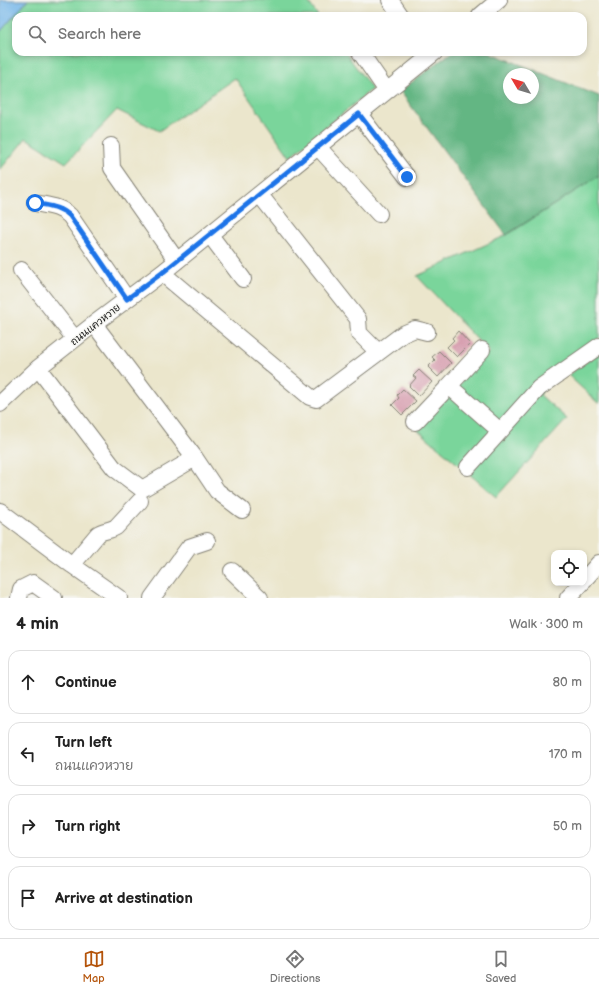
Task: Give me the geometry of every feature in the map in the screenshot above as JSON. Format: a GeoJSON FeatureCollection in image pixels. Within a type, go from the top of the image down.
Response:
{"type":"FeatureCollection","features":[{"type":"Feature","properties":{"kind":"street"},"geometry":{"type":"LineString","coordinates":[[390,0],[398,12]]}},
{"type":"Feature","properties":{"kind":"street"},"geometry":{"type":"LineString","coordinates":[[485,12],[499,0]]}},
{"type":"Feature","properties":{"kind":"street"},"geometry":{"type":"LineString","coordinates":[[363,56],[387,91]]}},
{"type":"Feature","properties":{"kind":"street","name":"ถนนแควหวาย"},"geometry":{"type":"LineString","coordinates":[[0,404],[38,368],[75,338],[177,261],[359,114],[428,56]]}},
{"type":"Feature","properties":{"kind":"street"},"geometry":{"type":"LineString","coordinates":[[359,114],[407,177]]}},
{"type":"Feature","properties":{"kind":"street"},"geometry":{"type":"LineString","coordinates":[[111,146],[112,168],[177,261]]}},
{"type":"Feature","properties":{"kind":"street"},"geometry":{"type":"LineString","coordinates":[[318,147],[379,214]]}},
{"type":"Feature","properties":{"kind":"street"},"geometry":{"type":"LineString","coordinates":[[260,194],[358,319],[359,333],[378,352]]}},
{"type":"Feature","properties":{"kind":"street"},"geometry":{"type":"LineString","coordinates":[[35,203],[58,208],[70,216],[127,299]]}},
{"type":"Feature","properties":{"kind":"street"},"geometry":{"type":"LineString","coordinates":[[210,234],[243,279]]}},
{"type":"Feature","properties":{"kind":"street"},"geometry":{"type":"LineString","coordinates":[[21,270],[75,338]]}},
{"type":"Feature","properties":{"kind":"street"},"geometry":{"type":"LineString","coordinates":[[162,273],[310,397],[316,399],[403,334],[415,329],[427,332]]}},
{"type":"Feature","properties":{"kind":"street"},"geometry":{"type":"LineString","coordinates":[[94,324],[195,458],[217,491],[242,510]]}},
{"type":"Feature","properties":{"kind":"street"},"geometry":{"type":"LineString","coordinates":[[468,467],[539,388],[599,346]]}},
{"type":"Feature","properties":{"kind":"street"},"geometry":{"type":"LineString","coordinates":[[415,422],[482,350]]}},
{"type":"Feature","properties":{"kind":"street"},"geometry":{"type":"LineString","coordinates":[[38,368],[114,468],[142,489],[195,458]]}},
{"type":"Feature","properties":{"kind":"street"},"geometry":{"type":"LineString","coordinates":[[449,386],[500,431]]}},
{"type":"Feature","properties":{"kind":"street"},"geometry":{"type":"LineString","coordinates":[[72,565],[101,531],[112,530],[116,527],[140,501]]}},
{"type":"Feature","properties":{"kind":"street"},"geometry":{"type":"LineString","coordinates":[[0,511],[119,598]]}},
{"type":"Feature","properties":{"kind":"street"},"geometry":{"type":"LineString","coordinates":[[152,598],[189,548],[208,541]]}},
{"type":"Feature","properties":{"kind":"street"},"geometry":{"type":"LineString","coordinates":[[587,577],[599,563]]}},
{"type":"Feature","properties":{"kind":"street"},"geometry":{"type":"LineString","coordinates":[[232,571],[260,598]]}},
{"type":"Feature","properties":{"kind":"street"},"geometry":{"type":"LineString","coordinates":[[19,598],[21,589],[33,583],[54,598]]}},
{"type":"Feature","properties":{"kind":"street"},"geometry":{"type":"LineString","coordinates":[[568,598],[579,586]]}},
{"type":"Feature","properties":{"kind":"green space"},"geometry":{"type":"Polygon","coordinates":[[[28,0],[307,0],[315,12],[18,12],[28,0]]]}},
{"type":"Feature","properties":{"kind":"green space"},"geometry":{"type":"Polygon","coordinates":[[[12,18],[12,56],[348,56],[372,89],[290,157],[235,78],[159,131],[117,110],[66,163],[26,138],[0,170],[0,32],[12,18]]]}},
{"type":"Feature","properties":{"kind":"green space"},"geometry":{"type":"Polygon","coordinates":[[[447,56],[499,56],[529,68],[503,68],[503,104],[539,104],[539,72],[599,96],[599,176],[506,235],[400,91],[447,56]]]}},
{"type":"Feature","properties":{"kind":"green space"},"geometry":{"type":"Polygon","coordinates":[[[599,176],[599,338],[556,367],[540,395],[567,419],[496,497],[417,429],[489,352],[417,276],[507,235],[599,176]]]}},
{"type":"Feature","properties":{"kind":"green space"},"geometry":{"type":"Polygon","coordinates":[[[599,353],[599,404],[568,375],[599,353]]]}},
{"type":"Feature","properties":{"kind":"water"},"geometry":{"type":"Polygon","coordinates":[[[0,0],[28,0],[18,12],[12,12],[12,18],[0,32],[0,0]]]}},
{"type":"Feature","properties":{"kind":"building"},"geometry":{"type":"Polygon","coordinates":[[[458,331],[470,344],[457,357],[447,347],[454,340],[452,338],[458,331]]]}},
{"type":"Feature","properties":{"kind":"building"},"geometry":{"type":"Polygon","coordinates":[[[439,351],[451,363],[438,377],[428,367],[435,360],[432,357],[439,351]]]}},
{"type":"Feature","properties":{"kind":"building"},"geometry":{"type":"Polygon","coordinates":[[[419,370],[432,382],[419,396],[409,386],[416,378],[413,376],[419,370]]]}},
{"type":"Feature","properties":{"kind":"building"},"geometry":{"type":"Polygon","coordinates":[[[403,389],[416,401],[402,415],[392,405],[399,398],[397,395],[403,389]]]}},
{"type":"Feature","properties":{"kind":"route"},"geometry":{"type":"LineString","coordinates":[[35,203],[58,208],[70,216],[127,299],[162,273],[359,114],[407,177]]}}]}
